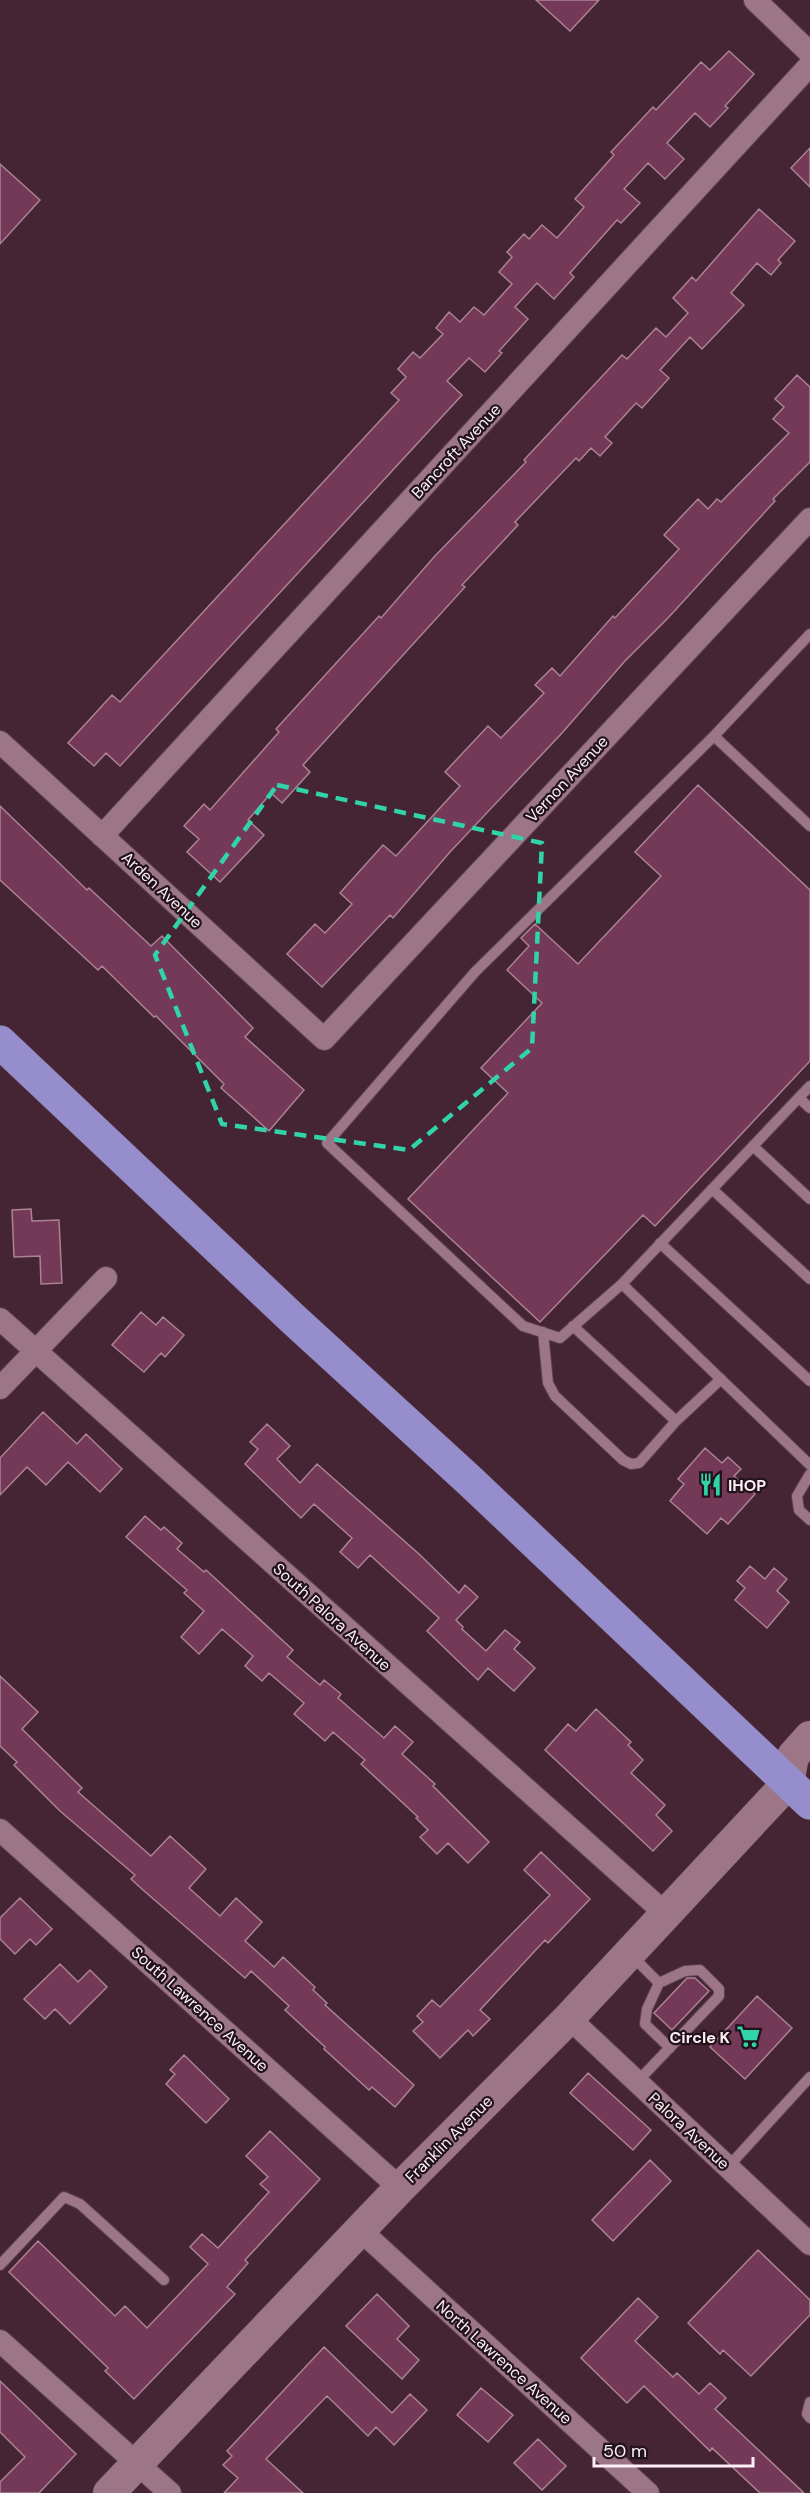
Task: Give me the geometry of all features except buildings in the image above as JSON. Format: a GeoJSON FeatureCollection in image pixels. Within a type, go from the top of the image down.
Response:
{"type":"FeatureCollection","features":[{"type":"Feature","properties":{"kind":"highway"},"geometry":{"type":"LineString","coordinates":[[0,1042],[284,1310],[803,1790]]}},
{"type":"Feature","properties":{"kind":"street"},"geometry":{"type":"LineString","coordinates":[[755,0],[810,53]]}},
{"type":"Feature","properties":{"kind":"street","name":"Bancroft Avenue"},"geometry":{"type":"LineString","coordinates":[[102,836],[810,65]]}},
{"type":"Feature","properties":{"kind":"street","name":"Vernon Avenue"},"geometry":{"type":"LineString","coordinates":[[324,1039],[810,519]]}},
{"type":"Feature","properties":{"kind":"street","name":"Arden Avenue"},"geometry":{"type":"LineString","coordinates":[[0,742],[324,1039]]}},
{"type":"Feature","properties":{"kind":"street"},"geometry":{"type":"LineString","coordinates":[[0,1388],[106,1278]]}},
{"type":"Feature","properties":{"kind":"street","name":"South Palora Avenue"},"geometry":{"type":"LineString","coordinates":[[0,1319],[666,1914]]}},
{"type":"Feature","properties":{"kind":"street"},"geometry":{"type":"LineString","coordinates":[[803,1790],[793,1756],[810,1737]]}},
{"type":"Feature","properties":{"kind":"street","name":"Franklin Avenue"},"geometry":{"type":"LineString","coordinates":[[109,2493],[666,1914],[803,1790]]}},
{"type":"Feature","properties":{"kind":"street","name":"South Lawrence Avenue"},"geometry":{"type":"LineString","coordinates":[[0,1830],[400,2188]]}},
{"type":"Feature","properties":{"kind":"street","name":"Palora Avenue"},"geometry":{"type":"LineString","coordinates":[[568,2018],[810,2244]]}},
{"type":"Feature","properties":{"kind":"street","name":"North Lawrence Avenue"},"geometry":{"type":"LineString","coordinates":[[360,2230],[648,2493]]}},
{"type":"Feature","properties":{"kind":"street"},"geometry":{"type":"LineString","coordinates":[[0,2341],[170,2493]]}},
{"type":"Feature","properties":{"kind":"lane"},"geometry":{"type":"LineString","coordinates":[[810,634],[714,736],[475,972],[327,1143],[523,1326],[560,1338],[622,1284],[810,1086]]}},
{"type":"Feature","properties":{"kind":"lane"},"geometry":{"type":"LineString","coordinates":[[714,736],[810,826]]}},
{"type":"Feature","properties":{"kind":"lane"},"geometry":{"type":"LineString","coordinates":[[799,1098],[810,1108]]}},
{"type":"Feature","properties":{"kind":"lane"},"geometry":{"type":"LineString","coordinates":[[753,1146],[810,1199]]}},
{"type":"Feature","properties":{"kind":"lane"},"geometry":{"type":"LineString","coordinates":[[712,1189],[810,1279]]}},
{"type":"Feature","properties":{"kind":"lane"},"geometry":{"type":"LineString","coordinates":[[660,1243],[810,1381]]}},
{"type":"Feature","properties":{"kind":"lane"},"geometry":{"type":"LineString","coordinates":[[622,1284],[810,1465]]}},
{"type":"Feature","properties":{"kind":"lane"},"geometry":{"type":"LineString","coordinates":[[573,1326],[676,1421]]}},
{"type":"Feature","properties":{"kind":"lane"},"geometry":{"type":"LineString","coordinates":[[543,1332],[548,1383],[555,1396],[623,1460],[631,1464],[639,1463],[676,1421],[721,1379]]}},
{"type":"Feature","properties":{"kind":"lane"},"geometry":{"type":"LineString","coordinates":[[810,1474],[796,1496],[799,1510],[810,1520]]}},
{"type":"Feature","properties":{"kind":"lane"},"geometry":{"type":"LineString","coordinates":[[630,1954],[659,1983]]}},
{"type":"Feature","properties":{"kind":"lane"},"geometry":{"type":"LineString","coordinates":[[637,2082],[670,2048],[719,1996],[719,1989],[700,1970],[685,1971],[659,1983],[647,2009],[645,2024],[670,2048]]}},
{"type":"Feature","properties":{"kind":"lane"},"geometry":{"type":"LineString","coordinates":[[728,2167],[810,2077]]}},
{"type":"Feature","properties":{"kind":"lane"},"geometry":{"type":"LineString","coordinates":[[0,2265],[64,2197],[80,2204],[164,2280]]}},
{"type":"Feature","properties":{"kind":"lane"},"geometry":{"type":"LineString","coordinates":[[810,2402],[807,2414],[810,2418]]}},
{"type":"Feature","properties":{"kind":"highlighted area"},"geometry":{"type":"Polygon","coordinates":[[[277,785],[542,843],[532,1048],[409,1150],[222,1124],[155,955],[277,785]]]}},
{"type":"Feature","properties":{"kind":"place","name":"IHOP"},"geometry":{"type":"Point","coordinates":[710,1485]}},
{"type":"Feature","properties":{"kind":"place","name":"Circle K"},"geometry":{"type":"Point","coordinates":[748,2037]}}]}
